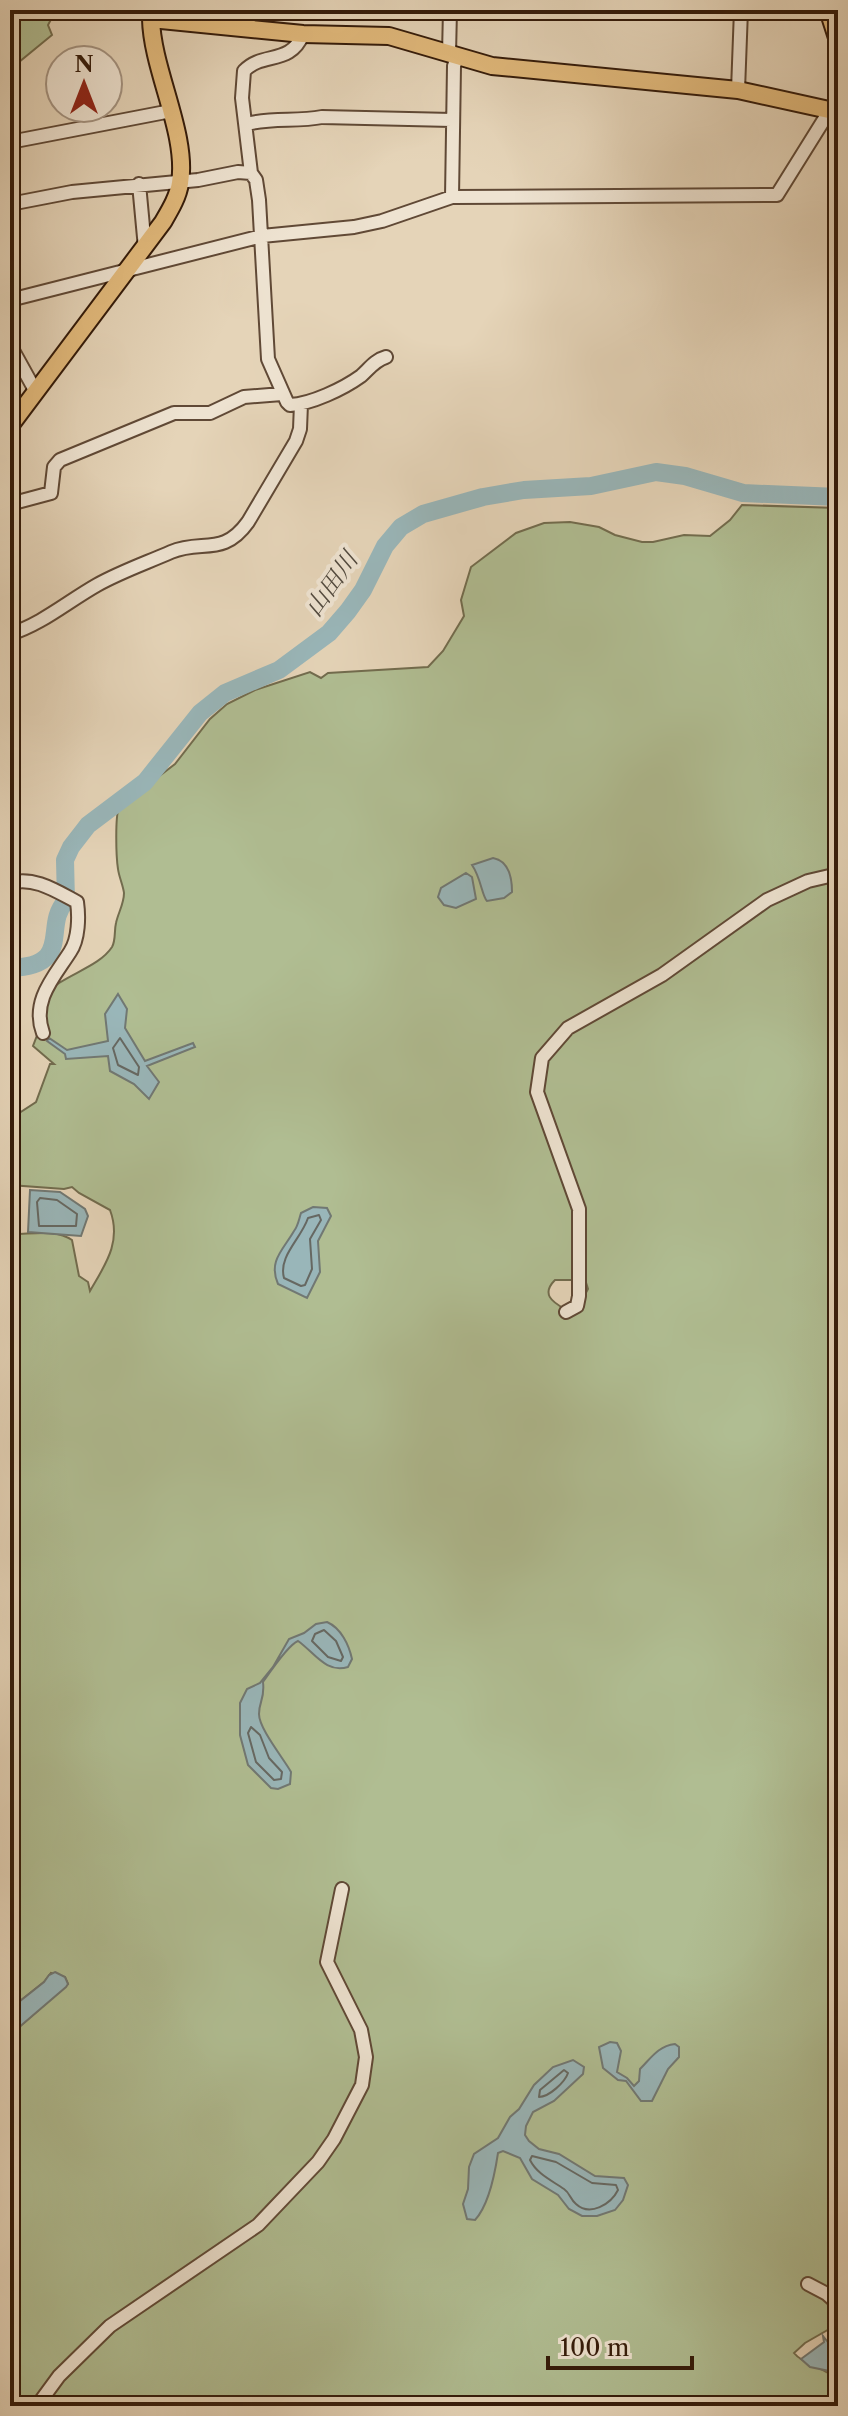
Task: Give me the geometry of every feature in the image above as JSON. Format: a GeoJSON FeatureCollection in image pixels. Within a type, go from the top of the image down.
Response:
{"type":"FeatureCollection","features":[{"type":"Feature","properties":{"kind":"main road"},"geometry":{"type":"LineString","coordinates":[[828,10],[838,41]]}},
{"type":"Feature","properties":{"kind":"main road"},"geometry":{"type":"LineString","coordinates":[[10,426],[169,212],[181,182],[177,138],[153,43],[155,13],[303,34],[389,36],[453,55],[514,68],[738,90],[834,111]]}},
{"type":"Feature","properties":{"kind":"street"},"geometry":{"type":"LineString","coordinates":[[450,10],[454,66],[452,197]]}},
{"type":"Feature","properties":{"kind":"street"},"geometry":{"type":"LineString","coordinates":[[738,90],[741,10]]}},
{"type":"Feature","properties":{"kind":"street"},"geometry":{"type":"LineString","coordinates":[[303,34],[299,44],[290,52],[244,71],[242,98],[262,236],[268,359],[282,394],[290,405],[301,404],[352,382],[379,359],[386,357]]}},
{"type":"Feature","properties":{"kind":"street"},"geometry":{"type":"LineString","coordinates":[[10,142],[171,111]]}},
{"type":"Feature","properties":{"kind":"street"},"geometry":{"type":"LineString","coordinates":[[10,300],[262,236],[354,227],[382,221],[452,197],[777,195],[834,111]]}},
{"type":"Feature","properties":{"kind":"street"},"geometry":{"type":"LineString","coordinates":[[247,124],[278,118],[304,121],[322,117],[452,120]]}},
{"type":"Feature","properties":{"kind":"street"},"geometry":{"type":"LineString","coordinates":[[10,204],[57,194],[251,173]]}},
{"type":"Feature","properties":{"kind":"street"},"geometry":{"type":"LineString","coordinates":[[139,184],[145,265]]}},
{"type":"Feature","properties":{"kind":"street"},"geometry":{"type":"LineString","coordinates":[[10,345],[36,392]]}},
{"type":"Feature","properties":{"kind":"street"},"geometry":{"type":"LineString","coordinates":[[10,504],[51,493],[54,467],[60,460],[160,418],[181,412],[210,413],[244,397],[282,394]]}},
{"type":"Feature","properties":{"kind":"street"},"geometry":{"type":"LineString","coordinates":[[10,634],[38,623],[115,576],[184,547],[216,547],[237,533],[248,522],[296,441],[301,404]]}},
{"type":"Feature","properties":{"kind":"street"},"geometry":{"type":"LineString","coordinates":[[566,1312],[577,1306],[579,1296],[579,1209],[537,1092],[538,1070],[549,1047],[568,1028],[662,975],[767,900],[808,881],[838,874]]}},
{"type":"Feature","properties":{"kind":"street"},"geometry":{"type":"LineString","coordinates":[[10,883],[27,880],[58,892],[75,900],[79,915],[72,951],[40,1003],[38,1019],[43,1033]]}},
{"type":"Feature","properties":{"kind":"street"},"geometry":{"type":"LineString","coordinates":[[37,2406],[47,2389],[110,2326],[258,2225],[310,2171],[334,2139],[362,2085],[366,2057],[361,2030],[330,1972],[327,1950],[342,1889]]}},
{"type":"Feature","properties":{"kind":"street"},"geometry":{"type":"LineString","coordinates":[[808,2284],[838,2304]]}},
{"type":"Feature","properties":{"kind":"green space"},"geometry":{"type":"Polygon","coordinates":[[[10,10],[56,10],[48,25],[52,35],[19,62],[10,64],[10,10]]]}},
{"type":"Feature","properties":{"kind":"green space"},"geometry":{"type":"Polygon","coordinates":[[[742,505],[838,508],[838,872],[794,884],[762,899],[666,968],[571,1023],[551,1041],[537,1063],[534,1093],[541,1121],[566,1176],[576,1211],[577,1280],[555,1280],[549,1289],[550,1297],[565,1309],[565,1314],[572,1313],[588,1289],[582,1270],[580,1207],[540,1095],[540,1074],[547,1059],[561,1040],[585,1021],[663,976],[768,902],[808,884],[838,876],[838,2300],[813,2285],[811,2289],[836,2306],[838,2324],[794,2353],[832,2376],[835,2383],[834,2406],[10,2406],[10,2035],[68,1984],[65,1977],[51,1973],[10,2009],[10,1962],[17,1941],[10,1937],[10,1234],[50,1233],[72,1240],[79,1276],[88,1282],[90,1291],[110,1253],[114,1232],[110,1210],[72,1187],[10,1185],[10,1119],[36,1102],[50,1064],[54,1064],[33,1046],[38,1033],[44,1030],[40,1013],[43,1000],[62,981],[90,966],[112,947],[124,893],[117,855],[119,807],[175,764],[210,719],[227,704],[255,690],[310,672],[321,678],[328,673],[428,667],[443,651],[464,616],[461,600],[471,567],[516,533],[544,523],[570,522],[599,527],[642,542],[684,535],[710,536],[730,520],[742,505]]]}},
{"type":"Feature","properties":{"kind":"water"},"geometry":{"type":"Polygon","coordinates":[[[493,858],[506,866],[512,892],[504,898],[487,901],[472,865],[493,858]]]}},
{"type":"Feature","properties":{"kind":"water"},"geometry":{"type":"Polygon","coordinates":[[[466,873],[472,877],[476,899],[456,908],[444,905],[438,897],[441,888],[466,873]]]}},
{"type":"Feature","properties":{"kind":"water"},"geometry":{"type":"Polygon","coordinates":[[[118,994],[127,1009],[125,1028],[145,1061],[193,1043],[195,1047],[147,1066],[159,1082],[149,1099],[134,1084],[110,1071],[108,1056],[66,1059],[65,1054],[47,1041],[49,1038],[67,1050],[108,1041],[105,1014],[118,994]]]}},
{"type":"Feature","properties":{"kind":"water"},"geometry":{"type":"Polygon","coordinates":[[[30,1190],[60,1192],[85,1209],[88,1216],[81,1236],[28,1232],[30,1190]]]}},
{"type":"Feature","properties":{"kind":"water"},"geometry":{"type":"Polygon","coordinates":[[[313,1207],[327,1208],[331,1216],[318,1241],[320,1272],[307,1298],[278,1284],[275,1269],[278,1256],[301,1213],[313,1207]]]}},
{"type":"Feature","properties":{"kind":"water"},"geometry":{"type":"Polygon","coordinates":[[[327,1622],[336,1628],[346,1643],[352,1659],[348,1667],[327,1665],[298,1641],[284,1653],[263,1682],[260,1720],[291,1772],[290,1784],[278,1789],[271,1788],[248,1765],[240,1735],[240,1703],[247,1689],[260,1683],[273,1667],[289,1639],[316,1624],[327,1622]]]}},
{"type":"Feature","properties":{"kind":"water"},"geometry":{"type":"Polygon","coordinates":[[[55,1972],[65,1977],[66,1987],[10,2035],[10,2009],[55,1972]]]}},
{"type":"Feature","properties":{"kind":"water"},"geometry":{"type":"Polygon","coordinates":[[[610,2042],[617,2043],[621,2051],[617,2072],[634,2086],[639,2081],[640,2069],[655,2053],[669,2045],[679,2047],[679,2057],[668,2069],[652,2101],[641,2101],[626,2081],[618,2080],[603,2068],[599,2047],[610,2042]]]}},
{"type":"Feature","properties":{"kind":"water"},"geometry":{"type":"Polygon","coordinates":[[[573,2060],[584,2067],[583,2074],[554,2101],[533,2112],[525,2135],[539,2149],[559,2154],[595,2176],[624,2178],[628,2185],[623,2200],[615,2210],[597,2216],[582,2216],[569,2209],[558,2195],[532,2179],[520,2158],[503,2151],[498,2153],[488,2197],[480,2214],[475,2220],[467,2219],[463,2204],[474,2154],[498,2138],[534,2085],[553,2067],[573,2060]]]}},
{"type":"Feature","properties":{"kind":"water"},"geometry":{"type":"Polygon","coordinates":[[[823,2336],[827,2341],[834,2336],[838,2341],[838,2406],[834,2406],[835,2381],[829,2371],[810,2367],[801,2359],[824,2342],[823,2336]]]}},
{"type":"Feature","properties":{"kind":"waterway"},"geometry":{"type":"LineString","coordinates":[[10,33],[18,27],[13,10]]}},
{"type":"Feature","properties":{"kind":"waterway","name":"山田川"},"geometry":{"type":"LineString","coordinates":[[10,968],[30,966],[50,953],[59,911],[66,901],[65,860],[88,825],[145,782],[200,713],[225,693],[279,670],[329,633],[363,590],[385,546],[401,527],[423,514],[483,497],[524,490],[591,486],[656,472],[685,476],[743,493],[838,497]]}}]}
